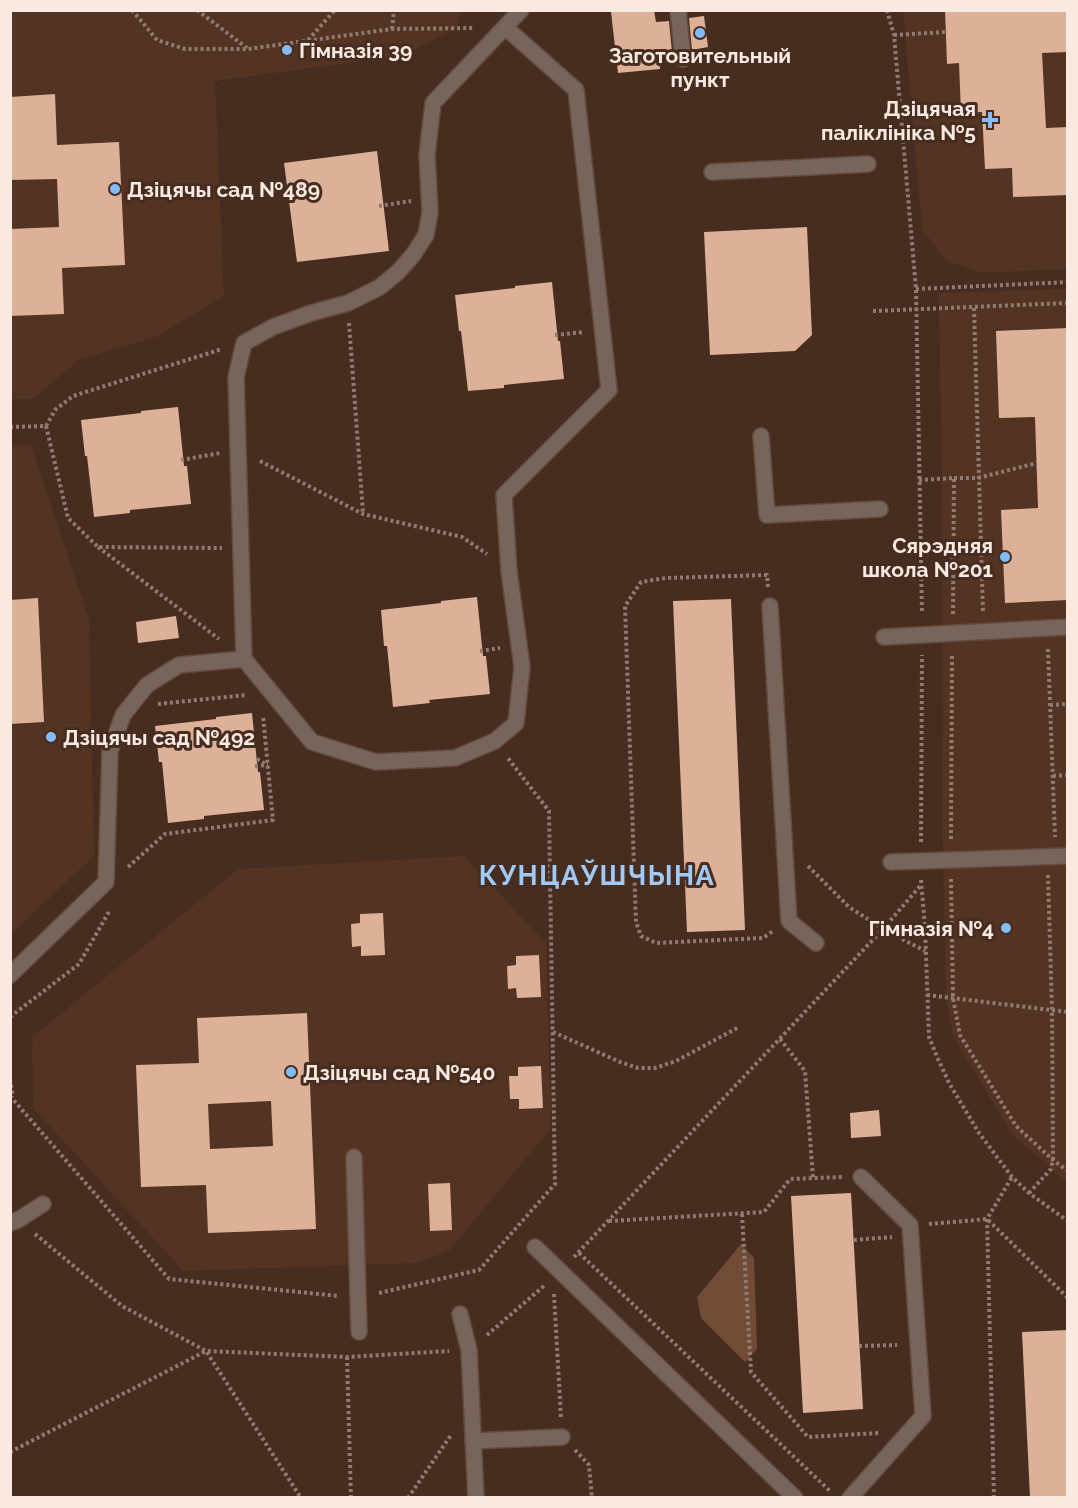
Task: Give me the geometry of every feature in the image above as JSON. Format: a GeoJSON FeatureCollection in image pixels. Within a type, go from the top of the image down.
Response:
{"type":"FeatureCollection","features":[{"type":"Feature","properties":{"kind":"lane"},"geometry":{"type":"LineString","coordinates":[[505,27],[576,90],[609,390],[504,495],[509,571],[522,667],[516,723],[495,741],[455,758],[376,762],[312,742],[244,659],[236,377],[244,342],[273,327],[348,303],[380,287],[413,255],[426,235],[430,212],[427,155],[433,103],[521,10]]}},
{"type":"Feature","properties":{"kind":"lane"},"geometry":{"type":"LineString","coordinates":[[678,10],[683,59]]}},
{"type":"Feature","properties":{"kind":"lane"},"geometry":{"type":"LineString","coordinates":[[712,172],[868,164]]}},
{"type":"Feature","properties":{"kind":"lane"},"geometry":{"type":"LineString","coordinates":[[761,436],[767,515],[880,509]]}},
{"type":"Feature","properties":{"kind":"lane"},"geometry":{"type":"LineString","coordinates":[[770,606],[789,921],[816,943]]}},
{"type":"Feature","properties":{"kind":"lane"},"geometry":{"type":"LineString","coordinates":[[884,637],[1068,627]]}},
{"type":"Feature","properties":{"kind":"lane"},"geometry":{"type":"LineString","coordinates":[[10,975],[106,882],[110,752],[123,715],[147,685],[179,665],[244,659]]}},
{"type":"Feature","properties":{"kind":"lane"},"geometry":{"type":"LineString","coordinates":[[891,862],[1057,856]]}},
{"type":"Feature","properties":{"kind":"lane"},"geometry":{"type":"LineString","coordinates":[[354,1157],[359,1332]]}},
{"type":"Feature","properties":{"kind":"lane"},"geometry":{"type":"LineString","coordinates":[[850,1497],[923,1416],[910,1225],[861,1177]]}},
{"type":"Feature","properties":{"kind":"lane"},"geometry":{"type":"LineString","coordinates":[[14,1221],[43,1204]]}},
{"type":"Feature","properties":{"kind":"lane"},"geometry":{"type":"LineString","coordinates":[[535,1247],[556,1274],[795,1497]]}},
{"type":"Feature","properties":{"kind":"lane"},"geometry":{"type":"LineString","coordinates":[[460,1314],[469,1350],[476,1497]]}},
{"type":"Feature","properties":{"kind":"lane"},"geometry":{"type":"LineString","coordinates":[[474,1441],[562,1437]]}},
{"type":"Feature","properties":{"kind":"path"},"geometry":{"type":"LineString","coordinates":[[132,10],[157,40],[185,49],[248,49],[392,29],[505,27]]}},
{"type":"Feature","properties":{"kind":"path"},"geometry":{"type":"LineString","coordinates":[[197,10],[248,49]]}},
{"type":"Feature","properties":{"kind":"path"},"geometry":{"type":"LineString","coordinates":[[307,41],[335,10]]}},
{"type":"Feature","properties":{"kind":"path"},"geometry":{"type":"LineString","coordinates":[[392,29],[394,10]]}},
{"type":"Feature","properties":{"kind":"path"},"geometry":{"type":"LineString","coordinates":[[887,10],[894,35],[916,289],[923,635],[921,860]]}},
{"type":"Feature","properties":{"kind":"path"},"geometry":{"type":"LineString","coordinates":[[894,35],[945,32]]}},
{"type":"Feature","properties":{"kind":"path"},"geometry":{"type":"LineString","coordinates":[[379,206],[429,198]]}},
{"type":"Feature","properties":{"kind":"path"},"geometry":{"type":"LineString","coordinates":[[916,289],[1068,282]]}},
{"type":"Feature","properties":{"kind":"path"},"geometry":{"type":"LineString","coordinates":[[348,303],[363,514]]}},
{"type":"Feature","properties":{"kind":"path"},"geometry":{"type":"LineString","coordinates":[[873,311],[1068,303]]}},
{"type":"Feature","properties":{"kind":"path"},"geometry":{"type":"LineString","coordinates":[[974,308],[983,632]]}},
{"type":"Feature","properties":{"kind":"path"},"geometry":{"type":"LineString","coordinates":[[555,335],[602,330]]}},
{"type":"Feature","properties":{"kind":"path"},"geometry":{"type":"LineString","coordinates":[[244,342],[73,396],[55,410],[46,426],[68,518],[98,547],[244,659]]}},
{"type":"Feature","properties":{"kind":"path"},"geometry":{"type":"LineString","coordinates":[[10,427],[46,426]]}},
{"type":"Feature","properties":{"kind":"path"},"geometry":{"type":"LineString","coordinates":[[181,460],[238,450],[363,514],[462,537],[509,571]]}},
{"type":"Feature","properties":{"kind":"path"},"geometry":{"type":"LineString","coordinates":[[919,480],[978,478],[1037,462]]}},
{"type":"Feature","properties":{"kind":"path"},"geometry":{"type":"LineString","coordinates":[[954,478],[951,859],[953,998],[960,1035],[1016,1126],[1068,1171]]}},
{"type":"Feature","properties":{"kind":"path"},"geometry":{"type":"LineString","coordinates":[[98,547],[241,549]]}},
{"type":"Feature","properties":{"kind":"path"},"geometry":{"type":"LineString","coordinates":[[770,606],[767,575],[666,578],[641,582],[625,606],[636,921],[641,936],[656,943],[763,938],[789,921]]}},
{"type":"Feature","properties":{"kind":"path"},"geometry":{"type":"LineString","coordinates":[[1029,1193],[1051,1169],[1053,1160],[1052,1010],[1057,856],[1048,628]]}},
{"type":"Feature","properties":{"kind":"path"},"geometry":{"type":"LineString","coordinates":[[151,705],[249,695]]}},
{"type":"Feature","properties":{"kind":"path"},"geometry":{"type":"LineString","coordinates":[[1050,705],[1068,704]]}},
{"type":"Feature","properties":{"kind":"path"},"geometry":{"type":"LineString","coordinates":[[124,860],[123,871],[165,834],[273,820],[262,714]]}},
{"type":"Feature","properties":{"kind":"path"},"geometry":{"type":"LineString","coordinates":[[257,759],[267,765]]}},
{"type":"Feature","properties":{"kind":"path"},"geometry":{"type":"LineString","coordinates":[[10,1079],[12,1097],[169,1279],[358,1298],[479,1270],[555,1184],[549,811],[512,763]]}},
{"type":"Feature","properties":{"kind":"path"},"geometry":{"type":"LineString","coordinates":[[255,766],[267,765]]}},
{"type":"Feature","properties":{"kind":"path"},"geometry":{"type":"LineString","coordinates":[[1053,776],[1068,775]]}},
{"type":"Feature","properties":{"kind":"path"},"geometry":{"type":"LineString","coordinates":[[784,842],[849,907],[883,929],[925,951]]}},
{"type":"Feature","properties":{"kind":"path"},"geometry":{"type":"LineString","coordinates":[[14,1221],[122,1306],[206,1351],[347,1357],[469,1350],[579,1253],[883,929],[921,885],[925,927],[928,1037],[949,1083],[979,1133],[1012,1177],[1029,1193],[1067,1220]]}},
{"type":"Feature","properties":{"kind":"path"},"geometry":{"type":"LineString","coordinates":[[10,1017],[79,964],[112,906]]}},
{"type":"Feature","properties":{"kind":"path"},"geometry":{"type":"LineString","coordinates":[[927,995],[1068,1012]]}},
{"type":"Feature","properties":{"kind":"path"},"geometry":{"type":"LineString","coordinates":[[553,1032],[620,1062],[638,1068],[655,1068],[676,1061],[739,1027]]}},
{"type":"Feature","properties":{"kind":"path"},"geometry":{"type":"LineString","coordinates":[[780,1039],[805,1071],[813,1178]]}},
{"type":"Feature","properties":{"kind":"path"},"geometry":{"type":"LineString","coordinates":[[609,1221],[764,1212],[790,1179],[861,1177]]}},
{"type":"Feature","properties":{"kind":"path"},"geometry":{"type":"LineString","coordinates":[[994,1497],[987,1219],[1012,1177]]}},
{"type":"Feature","properties":{"kind":"path"},"geometry":{"type":"LineString","coordinates":[[742,1214],[752,1371],[808,1437],[909,1431]]}},
{"type":"Feature","properties":{"kind":"path"},"geometry":{"type":"LineString","coordinates":[[939,1223],[987,1219],[1068,1298]]}},
{"type":"Feature","properties":{"kind":"path"},"geometry":{"type":"LineString","coordinates":[[854,1240],[910,1236]]}},
{"type":"Feature","properties":{"kind":"path"},"geometry":{"type":"LineString","coordinates":[[579,1253],[836,1497]]}},
{"type":"Feature","properties":{"kind":"path"},"geometry":{"type":"LineString","coordinates":[[556,1274],[562,1437],[589,1465],[592,1497]]}},
{"type":"Feature","properties":{"kind":"path"},"geometry":{"type":"LineString","coordinates":[[859,1346],[918,1345]]}},
{"type":"Feature","properties":{"kind":"path"},"geometry":{"type":"LineString","coordinates":[[10,1452],[206,1351]]}},
{"type":"Feature","properties":{"kind":"path"},"geometry":{"type":"LineString","coordinates":[[206,1351],[301,1497]]}},
{"type":"Feature","properties":{"kind":"path"},"geometry":{"type":"LineString","coordinates":[[347,1357],[351,1497]]}},
{"type":"Feature","properties":{"kind":"path"},"geometry":{"type":"LineString","coordinates":[[408,1497],[472,1405]]}},
{"type":"Feature","properties":{"kind":"shaded area","name":"Дзіцячы сад №489"},"geometry":{"type":"Polygon","coordinates":[[[10,11],[460,11],[458,28],[406,54],[215,81],[224,296],[158,336],[79,360],[33,399],[11,399],[10,11]]]}},
{"type":"Feature","properties":{"kind":"shaded area","name":"Дзіцячая паліклініка №5"},"geometry":{"type":"Polygon","coordinates":[[[903,11],[1067,11],[1067,269],[981,273],[945,260],[922,229],[903,11]]]}},
{"type":"Feature","properties":{"kind":"shaded area"},"geometry":{"type":"Polygon","coordinates":[[[1067,289],[1067,1183],[1012,1134],[953,1037],[946,997],[939,293],[1067,289]]]}},
{"type":"Feature","properties":{"kind":"shaded area","name":"Дзіцячы сад №492"},"geometry":{"type":"Polygon","coordinates":[[[10,446],[31,446],[89,619],[94,856],[11,934],[10,446]]]}},
{"type":"Feature","properties":{"kind":"shaded area","name":"Дзіцячы сад №540"},"geometry":{"type":"Polygon","coordinates":[[[464,856],[546,943],[551,1129],[449,1251],[415,1263],[183,1271],[33,1108],[32,1037],[238,869],[464,856]]]}},
{"type":"Feature","properties":{"kind":"shaded area"},"geometry":{"type":"Polygon","coordinates":[[[741,1244],[754,1258],[757,1349],[745,1362],[701,1318],[697,1297],[741,1244]]]}},
{"type":"Feature","properties":{"kind":"building"},"geometry":{"type":"Polygon","coordinates":[[[654,10],[656,22],[669,21],[672,52],[659,54],[660,69],[618,73],[611,12],[654,10]]]}},
{"type":"Feature","properties":{"kind":"building"},"geometry":{"type":"Polygon","coordinates":[[[945,10],[1068,10],[1068,52],[1042,53],[1046,128],[1068,127],[1068,195],[1013,197],[1012,168],[985,169],[982,112],[961,113],[959,63],[947,64],[945,10]]]}},
{"type":"Feature","properties":{"kind":"building","name":"Заготовительный пункт"},"geometry":{"type":"Polygon","coordinates":[[[704,16],[708,47],[692,50],[689,18],[704,16]]]}},
{"type":"Feature","properties":{"kind":"building"},"geometry":{"type":"Polygon","coordinates":[[[55,94],[57,145],[119,142],[125,265],[62,268],[64,314],[10,316],[10,229],[59,227],[57,179],[10,180],[10,97],[55,94]]]}},
{"type":"Feature","properties":{"kind":"building"},"geometry":{"type":"Polygon","coordinates":[[[377,151],[389,251],[297,262],[284,163],[377,151]]]}},
{"type":"Feature","properties":{"kind":"building"},"geometry":{"type":"Polygon","coordinates":[[[807,227],[812,335],[795,351],[710,355],[704,232],[807,227]]]}},
{"type":"Feature","properties":{"kind":"building"},"geometry":{"type":"Polygon","coordinates":[[[552,282],[564,379],[468,391],[455,295],[552,282]]]}},
{"type":"Feature","properties":{"kind":"building"},"geometry":{"type":"Polygon","coordinates":[[[1068,328],[1068,600],[1005,603],[1001,510],[1038,508],[1035,417],[999,418],[996,331],[1068,328]]]}},
{"type":"Feature","properties":{"kind":"building"},"geometry":{"type":"Polygon","coordinates":[[[178,407],[184,466],[187,466],[191,504],[130,510],[130,513],[94,517],[81,420],[178,407]]]}},
{"type":"Feature","properties":{"kind":"building"},"geometry":{"type":"Polygon","coordinates":[[[477,597],[483,656],[486,656],[490,694],[429,700],[430,703],[393,707],[381,610],[477,597]]]}},
{"type":"Feature","properties":{"kind":"building"},"geometry":{"type":"Polygon","coordinates":[[[38,598],[44,722],[10,724],[10,600],[38,598]]]}},
{"type":"Feature","properties":{"kind":"building"},"geometry":{"type":"Polygon","coordinates":[[[731,599],[745,930],[687,932],[673,601],[731,599]]]}},
{"type":"Feature","properties":{"kind":"building"},"geometry":{"type":"Polygon","coordinates":[[[176,616],[179,638],[138,643],[136,622],[176,616]]]}},
{"type":"Feature","properties":{"kind":"building"},"geometry":{"type":"Polygon","coordinates":[[[252,713],[264,810],[204,816],[204,819],[168,823],[162,762],[159,762],[155,726],[252,713]]]}},
{"type":"Feature","properties":{"kind":"building"},"geometry":{"type":"Polygon","coordinates":[[[383,913],[385,955],[361,956],[361,946],[352,947],[351,924],[360,923],[360,914],[383,913]]]}},
{"type":"Feature","properties":{"kind":"building"},"geometry":{"type":"Polygon","coordinates":[[[539,955],[541,997],[517,998],[516,988],[508,989],[507,966],[516,965],[516,956],[539,955]]]}},
{"type":"Feature","properties":{"kind":"building"},"geometry":{"type":"Polygon","coordinates":[[[307,1013],[316,1229],[208,1233],[206,1185],[141,1187],[136,1065],[199,1063],[197,1018],[307,1013]],[[271,1101],[208,1104],[210,1149],[273,1146],[271,1101]]]}},
{"type":"Feature","properties":{"kind":"building"},"geometry":{"type":"Polygon","coordinates":[[[541,1066],[543,1108],[519,1109],[519,1099],[510,1099],[509,1076],[518,1076],[518,1067],[541,1066]]]}},
{"type":"Feature","properties":{"kind":"building"},"geometry":{"type":"Polygon","coordinates":[[[879,1110],[881,1136],[851,1138],[850,1113],[879,1110]]]}},
{"type":"Feature","properties":{"kind":"building"},"geometry":{"type":"Polygon","coordinates":[[[450,1183],[452,1230],[430,1231],[428,1184],[450,1183]]]}},
{"type":"Feature","properties":{"kind":"building"},"geometry":{"type":"Polygon","coordinates":[[[851,1193],[863,1409],[803,1413],[791,1196],[851,1193]]]}},
{"type":"Feature","properties":{"kind":"building"},"geometry":{"type":"Polygon","coordinates":[[[1068,1330],[1068,1497],[1030,1497],[1022,1332],[1068,1330]]]}},
{"type":"Feature","properties":{"kind":"place","name":"Заготовительный пункт"},"geometry":{"type":"Point","coordinates":[700,33]}},
{"type":"Feature","properties":{"kind":"place","name":"Гімназія 39"},"geometry":{"type":"Point","coordinates":[287,50]}},
{"type":"Feature","properties":{"kind":"place","name":"Дзіцячая паліклініка №5"},"geometry":{"type":"Point","coordinates":[990,120]}},
{"type":"Feature","properties":{"kind":"place","name":"Дзіцячы сад №489"},"geometry":{"type":"Point","coordinates":[115,189]}},
{"type":"Feature","properties":{"kind":"place","name":"Сярэдняя школа №201"},"geometry":{"type":"Point","coordinates":[1005,557]}},
{"type":"Feature","properties":{"kind":"place","name":"Дзіцячы сад №492"},"geometry":{"type":"Point","coordinates":[51,737]}},
{"type":"Feature","properties":{"kind":"place","name":"Гімназія №4"},"geometry":{"type":"Point","coordinates":[1006,928]}},
{"type":"Feature","properties":{"kind":"place","name":"Дзіцячы сад №540"},"geometry":{"type":"Point","coordinates":[291,1072]}},
{"type":"Feature","properties":{"kind":"district","name":"КУНЦАЎШЧЫНА"},"geometry":{"type":"Point","coordinates":[597,875]}}]}
